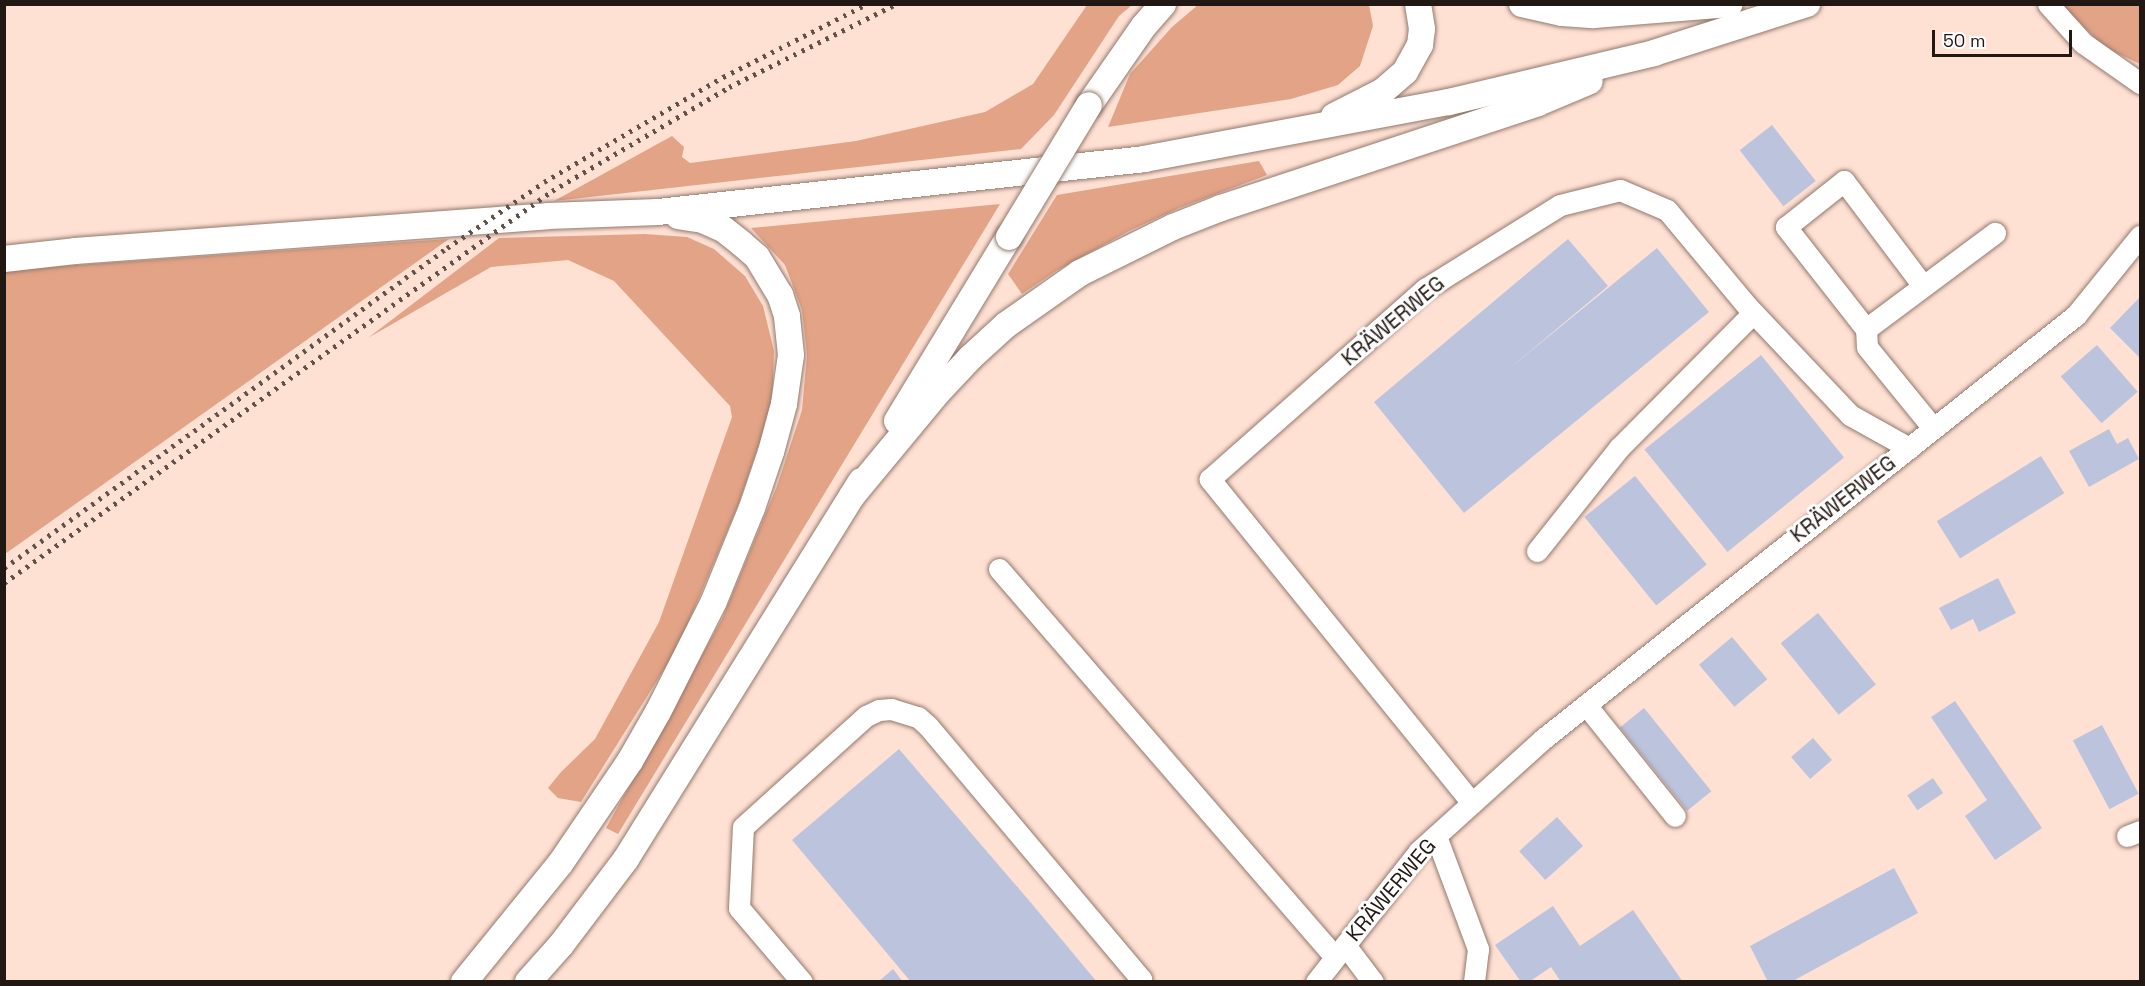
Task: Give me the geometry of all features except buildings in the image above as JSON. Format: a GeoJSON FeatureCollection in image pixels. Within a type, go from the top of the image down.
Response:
{"type":"FeatureCollection","features":[{"type":"Feature","properties":{"kind":"main road"},"geometry":{"type":"LineString","coordinates":[[528,981],[561,945],[626,860],[852,496],[1089,105],[1144,26],[1163,4]]}},
{"type":"Feature","properties":{"kind":"main road"},"geometry":{"type":"LineString","coordinates":[[1304,131],[1383,91],[1405,72],[1420,45],[1422,29],[1418,4]]}},
{"type":"Feature","properties":{"kind":"main road"},"geometry":{"type":"LineString","coordinates":[[1522,4],[1562,13],[1594,15],[1730,4]]}},
{"type":"Feature","properties":{"kind":"main road"},"geometry":{"type":"LineString","coordinates":[[4,259],[75,251],[501,219],[658,212],[1143,159],[1304,131],[1449,102],[1654,53],[1807,4]]}},
{"type":"Feature","properties":{"kind":"main road"},"geometry":{"type":"LineString","coordinates":[[852,496],[938,392],[970,358],[1006,325],[1080,273],[1153,236],[1221,208],[1538,103],[1654,53]]}},
{"type":"Feature","properties":{"kind":"main road"},"geometry":{"type":"LineString","coordinates":[[464,981],[560,864],[618,778],[658,712],[734,554],[771,452],[784,404],[790,376],[790,335],[780,295],[771,276],[758,257],[723,229],[703,220],[658,212]]}},
{"type":"Feature","properties":{"kind":"street"},"geometry":{"type":"LineString","coordinates":[[2048,4],[2083,43],[2140,83]]}},
{"type":"Feature","properties":{"kind":"street"},"geometry":{"type":"LineString","coordinates":[[1923,286],[1844,181],[1786,227],[1866,329],[1867,347],[1933,428]]}},
{"type":"Feature","properties":{"kind":"street","name":"KRÄWERWEG"},"geometry":{"type":"LineString","coordinates":[[1473,803],[1210,479],[1425,289],[1560,205],[1620,190],[1667,210],[1753,313],[1850,415],[1909,448]]}},
{"type":"Feature","properties":{"kind":"street"},"geometry":{"type":"LineString","coordinates":[[1866,329],[1995,233]]}},
{"type":"Feature","properties":{"kind":"street","name":"KRÄWERWEG"},"geometry":{"type":"LineString","coordinates":[[1316,981],[1419,851],[1543,739],[2076,315],[2140,236]]}},
{"type":"Feature","properties":{"kind":"street"},"geometry":{"type":"LineString","coordinates":[[1537,551],[1619,448],[1753,313]]}},
{"type":"Feature","properties":{"kind":"street"},"geometry":{"type":"LineString","coordinates":[[999,569],[1340,951],[1373,981]]}},
{"type":"Feature","properties":{"kind":"street"},"geometry":{"type":"LineString","coordinates":[[1586,705],[1674,816]]}},
{"type":"Feature","properties":{"kind":"street"},"geometry":{"type":"LineString","coordinates":[[802,981],[739,908],[743,827],[866,716],[879,710],[891,709],[918,717],[928,726],[1141,979],[1138,981]]}},
{"type":"Feature","properties":{"kind":"street"},"geometry":{"type":"LineString","coordinates":[[1437,836],[1478,949],[1474,981]]}},
{"type":"Feature","properties":{"kind":"shaded area"},"geometry":{"type":"Polygon","coordinates":[[[1199,4],[1369,5],[1373,26],[1360,66],[1338,85],[1291,99],[1108,127],[1130,74],[1172,27],[1199,4]]]}},
{"type":"Feature","properties":{"kind":"shaded area"},"geometry":{"type":"Polygon","coordinates":[[[1087,5],[1132,5],[1119,16],[1054,115],[1021,149],[554,201],[672,136],[684,147],[682,157],[690,163],[856,141],[985,112],[1033,84],[1087,5]]]}},
{"type":"Feature","properties":{"kind":"shaded area"},"geometry":{"type":"Polygon","coordinates":[[[2062,5],[2140,5],[2140,64],[2104,47],[2062,5]]]}},
{"type":"Feature","properties":{"kind":"shaded area"},"geometry":{"type":"Polygon","coordinates":[[[1259,161],[1267,175],[1179,208],[1129,231],[1056,271],[1022,294],[1008,274],[1057,195],[1259,161]]]}},
{"type":"Feature","properties":{"kind":"shaded area"},"geometry":{"type":"Polygon","coordinates":[[[1000,204],[618,834],[606,828],[722,619],[777,486],[802,410],[807,355],[802,310],[785,265],[751,228],[1000,204]]]}},
{"type":"Feature","properties":{"kind":"shaded area"},"geometry":{"type":"Polygon","coordinates":[[[645,234],[687,237],[714,249],[745,276],[763,306],[774,351],[772,406],[739,503],[678,647],[581,802],[558,798],[548,788],[595,739],[659,622],[732,417],[730,406],[614,281],[568,260],[491,267],[368,338],[499,238],[645,234]]]}},
{"type":"Feature","properties":{"kind":"shaded area"},"geometry":{"type":"Polygon","coordinates":[[[449,239],[5,554],[5,270],[449,239]]]}},
{"type":"Feature","properties":{"kind":"railway"},"geometry":{"type":"LineString","coordinates":[[4,568],[447,248],[544,182],[723,77],[867,4]]}},
{"type":"Feature","properties":{"kind":"railway"},"geometry":{"type":"LineString","coordinates":[[4,583],[552,191],[729,87],[896,4]]}}]}
